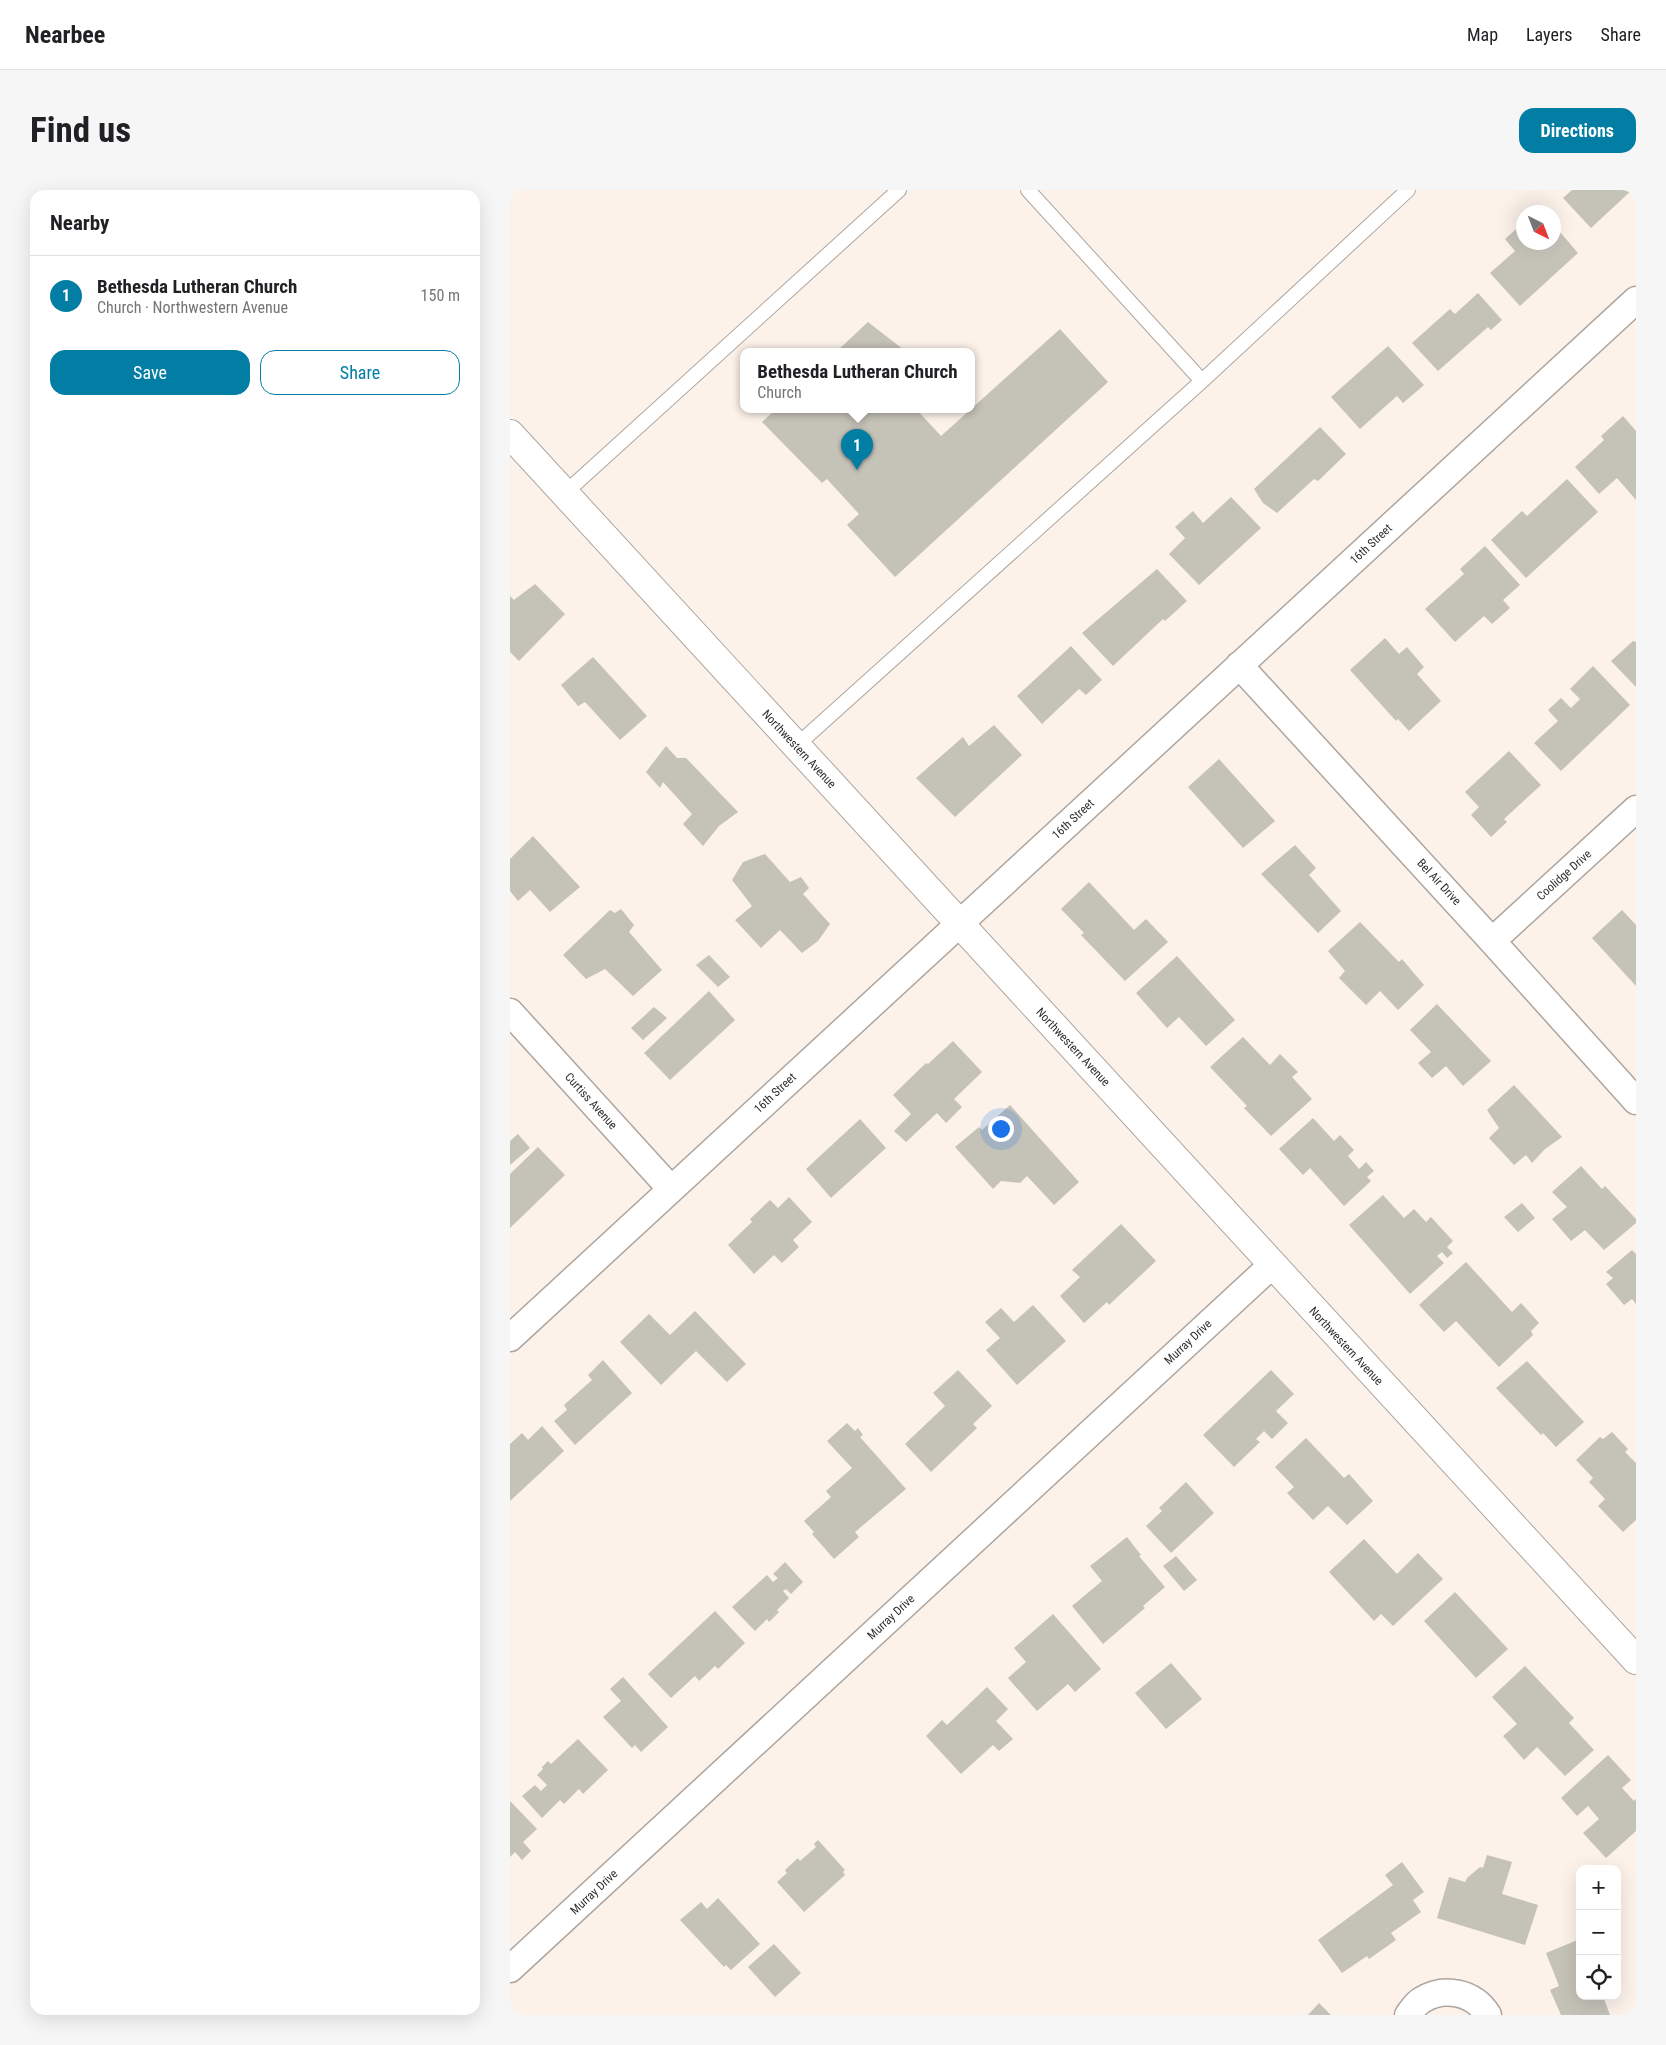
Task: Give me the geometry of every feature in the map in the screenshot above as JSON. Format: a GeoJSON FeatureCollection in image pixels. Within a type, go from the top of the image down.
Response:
{"type":"FeatureCollection","features":[{"type":"Feature","properties":{"kind":"street","name":"16th Street"},"geometry":{"type":"LineString","coordinates":[[510,1338],[1636,300]]}},
{"type":"Feature","properties":{"kind":"street","name":"Northwestern Avenue"},"geometry":{"type":"LineString","coordinates":[[510,434],[1636,1660]]}},
{"type":"Feature","properties":{"kind":"street","name":"Bel Air Drive"},"geometry":{"type":"LineString","coordinates":[[1240,665],[1636,1101]]}},
{"type":"Feature","properties":{"kind":"street","name":"Coolidge Drive"},"geometry":{"type":"LineString","coordinates":[[1492,941],[1636,809]]}},
{"type":"Feature","properties":{"kind":"street","name":"Curtiss Avenue"},"geometry":{"type":"LineString","coordinates":[[510,1012],[671,1189]]}},
{"type":"Feature","properties":{"kind":"street","name":"Murray Drive"},"geometry":{"type":"LineString","coordinates":[[510,1969],[1272,1265]]}},
{"type":"Feature","properties":{"kind":"street"},"geometry":{"type":"LineString","coordinates":[[1408,2015],[1420,2000],[1441,1992],[1464,1994],[1483,2006],[1488,2015]]}},
{"type":"Feature","properties":{"kind":"lane"},"geometry":{"type":"LineString","coordinates":[[565,493],[899,190]]}},
{"type":"Feature","properties":{"kind":"lane"},"geometry":{"type":"LineString","coordinates":[[1028,190],[1202,381]]}},
{"type":"Feature","properties":{"kind":"lane"},"geometry":{"type":"LineString","coordinates":[[796,746],[1202,381],[1408,190]]}},
{"type":"Feature","properties":{"kind":"building"},"geometry":{"type":"Polygon","coordinates":[[[1572,190],[1632,190],[1591,228],[1563,198],[1572,190]]]}},
{"type":"Feature","properties":{"kind":"building"},"geometry":{"type":"Polygon","coordinates":[[[1516,229],[1516,250],[1561,250],[1561,233],[1578,253],[1520,306],[1490,273],[1515,251],[1505,239],[1516,229]]]}},
{"type":"Feature","properties":{"kind":"building"},"geometry":{"type":"Polygon","coordinates":[[[1478,293],[1502,320],[1491,330],[1488,327],[1438,371],[1412,343],[1450,309],[1455,314],[1478,293]]]}},
{"type":"Feature","properties":{"kind":"building"},"geometry":{"type":"Polygon","coordinates":[[[868,322],[901,348],[840,348],[868,322]]]}},
{"type":"Feature","properties":{"kind":"building"},"geometry":{"type":"Polygon","coordinates":[[[1060,329],[1108,382],[895,577],[847,525],[859,514],[827,479],[822,483],[762,422],[772,413],[920,413],[941,436],[967,413],[975,413],[975,405],[1060,329]]]}},
{"type":"Feature","properties":{"kind":"building"},"geometry":{"type":"Polygon","coordinates":[[[1388,346],[1424,385],[1403,403],[1397,396],[1360,429],[1331,397],[1388,346]]]}},
{"type":"Feature","properties":{"kind":"building"},"geometry":{"type":"Polygon","coordinates":[[[1623,416],[1636,431],[1636,500],[1617,478],[1599,494],[1575,467],[1604,440],[1601,436],[1623,416]]]}},
{"type":"Feature","properties":{"kind":"building"},"geometry":{"type":"Polygon","coordinates":[[[1320,427],[1346,454],[1318,481],[1314,479],[1277,513],[1263,503],[1254,489],[1320,427]]]}},
{"type":"Feature","properties":{"kind":"building"},"geometry":{"type":"Polygon","coordinates":[[[1567,479],[1598,512],[1526,578],[1491,540],[1522,511],[1527,516],[1567,479]]]}},
{"type":"Feature","properties":{"kind":"building"},"geometry":{"type":"Polygon","coordinates":[[[1231,497],[1261,528],[1199,585],[1169,554],[1185,538],[1175,527],[1193,511],[1203,523],[1231,497]]]}},
{"type":"Feature","properties":{"kind":"building"},"geometry":{"type":"Polygon","coordinates":[[[1485,546],[1520,585],[1503,600],[1510,608],[1492,624],[1484,616],[1455,642],[1425,609],[1464,574],[1460,569],[1485,546]]]}},
{"type":"Feature","properties":{"kind":"building"},"geometry":{"type":"Polygon","coordinates":[[[1157,569],[1187,601],[1165,621],[1163,619],[1113,666],[1082,633],[1157,569]]]}},
{"type":"Feature","properties":{"kind":"building"},"geometry":{"type":"Polygon","coordinates":[[[535,584],[565,614],[519,661],[510,652],[510,596],[514,600],[535,584]]]}},
{"type":"Feature","properties":{"kind":"building"},"geometry":{"type":"Polygon","coordinates":[[[1385,638],[1399,654],[1407,647],[1424,667],[1417,674],[1441,701],[1409,731],[1398,719],[1396,721],[1350,670],[1385,638]]]}},
{"type":"Feature","properties":{"kind":"building"},"geometry":{"type":"Polygon","coordinates":[[[1633,641],[1636,642],[1636,687],[1611,661],[1633,641]]]}},
{"type":"Feature","properties":{"kind":"building"},"geometry":{"type":"Polygon","coordinates":[[[1071,646],[1102,680],[1086,695],[1079,689],[1042,724],[1017,696],[1071,646]]]}},
{"type":"Feature","properties":{"kind":"building"},"geometry":{"type":"Polygon","coordinates":[[[593,657],[647,716],[620,740],[585,702],[578,706],[561,685],[593,657]]]}},
{"type":"Feature","properties":{"kind":"building"},"geometry":{"type":"Polygon","coordinates":[[[1593,666],[1630,705],[1561,771],[1534,743],[1558,721],[1548,710],[1561,698],[1571,708],[1580,699],[1570,689],[1593,666]]]}},
{"type":"Feature","properties":{"kind":"building"},"geometry":{"type":"Polygon","coordinates":[[[994,725],[1022,755],[955,817],[916,778],[963,737],[969,746],[994,725]]]}},
{"type":"Feature","properties":{"kind":"building"},"geometry":{"type":"Polygon","coordinates":[[[666,746],[677,758],[686,758],[738,812],[719,826],[703,846],[683,824],[692,814],[663,782],[660,788],[646,772],[666,746]]]}},
{"type":"Feature","properties":{"kind":"building"},"geometry":{"type":"Polygon","coordinates":[[[1509,751],[1541,785],[1504,819],[1507,822],[1491,837],[1471,815],[1479,807],[1465,792],[1509,751]]]}},
{"type":"Feature","properties":{"kind":"building"},"geometry":{"type":"Polygon","coordinates":[[[1219,759],[1275,821],[1243,848],[1188,787],[1219,759]]]}},
{"type":"Feature","properties":{"kind":"building"},"geometry":{"type":"Polygon","coordinates":[[[533,836],[580,887],[550,912],[530,890],[518,901],[510,891],[510,859],[533,836]]]}},
{"type":"Feature","properties":{"kind":"building"},"geometry":{"type":"Polygon","coordinates":[[[1295,845],[1316,868],[1309,875],[1341,911],[1318,933],[1261,874],[1295,845]]]}},
{"type":"Feature","properties":{"kind":"building"},"geometry":{"type":"Polygon","coordinates":[[[765,854],[790,882],[801,877],[809,888],[803,894],[830,924],[818,941],[802,953],[780,930],[761,948],[735,920],[752,906],[732,880],[743,862],[765,854]]]}},
{"type":"Feature","properties":{"kind":"building"},"geometry":{"type":"Polygon","coordinates":[[[1089,882],[1134,930],[1146,919],[1168,942],[1125,981],[1081,935],[1084,933],[1061,909],[1089,882]]]}},
{"type":"Feature","properties":{"kind":"building"},"geometry":{"type":"Polygon","coordinates":[[[621,909],[634,925],[629,932],[662,970],[633,996],[605,969],[586,979],[563,955],[610,910],[615,913],[621,909]]]}},
{"type":"Feature","properties":{"kind":"building"},"geometry":{"type":"Polygon","coordinates":[[[1622,910],[1636,925],[1636,986],[1592,938],[1622,910]]]}},
{"type":"Feature","properties":{"kind":"building"},"geometry":{"type":"Polygon","coordinates":[[[1360,922],[1399,962],[1402,959],[1424,985],[1398,1010],[1380,991],[1366,1005],[1339,978],[1345,971],[1328,951],[1360,922]]]}},
{"type":"Feature","properties":{"kind":"building"},"geometry":{"type":"Polygon","coordinates":[[[709,955],[730,977],[718,987],[696,965],[709,955]]]}},
{"type":"Feature","properties":{"kind":"building"},"geometry":{"type":"Polygon","coordinates":[[[1177,956],[1235,1020],[1206,1046],[1179,1017],[1167,1028],[1136,993],[1177,956]]]}},
{"type":"Feature","properties":{"kind":"building"},"geometry":{"type":"Polygon","coordinates":[[[709,991],[735,1020],[670,1080],[644,1053],[709,991]]]}},
{"type":"Feature","properties":{"kind":"building"},"geometry":{"type":"Polygon","coordinates":[[[1437,1004],[1491,1061],[1463,1086],[1446,1066],[1432,1078],[1418,1063],[1431,1052],[1410,1030],[1437,1004]]]}},
{"type":"Feature","properties":{"kind":"building"},"geometry":{"type":"Polygon","coordinates":[[[654,1007],[667,1018],[643,1040],[631,1028],[654,1007]]]}},
{"type":"Feature","properties":{"kind":"building"},"geometry":{"type":"Polygon","coordinates":[[[1243,1037],[1270,1065],[1280,1054],[1298,1072],[1292,1077],[1312,1099],[1271,1136],[1244,1108],[1247,1106],[1210,1067],[1243,1037]]]}},
{"type":"Feature","properties":{"kind":"building"},"geometry":{"type":"Polygon","coordinates":[[[953,1041],[982,1072],[954,1099],[962,1107],[946,1123],[937,1113],[906,1142],[894,1131],[911,1114],[893,1095],[926,1063],[928,1064],[953,1041]]]}},
{"type":"Feature","properties":{"kind":"building"},"geometry":{"type":"Polygon","coordinates":[[[1514,1085],[1562,1137],[1545,1149],[1532,1163],[1526,1155],[1514,1165],[1489,1138],[1499,1128],[1487,1110],[1514,1085]]]}},
{"type":"Feature","properties":{"kind":"building"},"geometry":{"type":"Polygon","coordinates":[[[1010,1105],[1079,1182],[1054,1205],[1027,1176],[1020,1183],[1001,1181],[993,1189],[955,1147],[979,1127],[982,1130],[1010,1105]]]}},
{"type":"Feature","properties":{"kind":"building"},"geometry":{"type":"Polygon","coordinates":[[[1313,1118],[1334,1141],[1340,1135],[1354,1150],[1348,1156],[1359,1169],[1366,1162],[1374,1171],[1367,1177],[1371,1181],[1344,1206],[1310,1168],[1303,1175],[1279,1149],[1313,1118]]]}},
{"type":"Feature","properties":{"kind":"building"},"geometry":{"type":"Polygon","coordinates":[[[860,1119],[886,1148],[831,1198],[806,1169],[860,1119]]]}},
{"type":"Feature","properties":{"kind":"building"},"geometry":{"type":"Polygon","coordinates":[[[518,1134],[530,1148],[510,1165],[510,1141],[518,1134]]]}},
{"type":"Feature","properties":{"kind":"building"},"geometry":{"type":"Polygon","coordinates":[[[538,1147],[565,1175],[510,1228],[510,1174],[538,1147]]]}},
{"type":"Feature","properties":{"kind":"building"},"geometry":{"type":"Polygon","coordinates":[[[1581,1166],[1602,1189],[1605,1186],[1636,1219],[1636,1223],[1604,1250],[1585,1230],[1571,1241],[1552,1219],[1567,1207],[1552,1192],[1581,1166]]]}},
{"type":"Feature","properties":{"kind":"building"},"geometry":{"type":"Polygon","coordinates":[[[1383,1195],[1404,1218],[1414,1209],[1426,1222],[1431,1217],[1453,1241],[1447,1247],[1453,1253],[1447,1258],[1442,1252],[1437,1256],[1444,1263],[1410,1294],[1349,1225],[1383,1195]]]}},
{"type":"Feature","properties":{"kind":"building"},"geometry":{"type":"Polygon","coordinates":[[[789,1197],[812,1222],[793,1240],[799,1247],[782,1263],[774,1255],[754,1274],[728,1245],[752,1222],[750,1219],[770,1200],[778,1208],[789,1197]]]}},
{"type":"Feature","properties":{"kind":"building"},"geometry":{"type":"Polygon","coordinates":[[[1522,1203],[1535,1218],[1518,1232],[1504,1217],[1522,1203]]]}},
{"type":"Feature","properties":{"kind":"building"},"geometry":{"type":"Polygon","coordinates":[[[1121,1224],[1156,1261],[1109,1305],[1107,1302],[1084,1323],[1060,1296],[1080,1277],[1072,1270],[1121,1224]]]}},
{"type":"Feature","properties":{"kind":"building"},"geometry":{"type":"Polygon","coordinates":[[[1632,1250],[1636,1254],[1636,1304],[1632,1299],[1624,1305],[1606,1284],[1613,1278],[1606,1272],[1632,1250]]]}},
{"type":"Feature","properties":{"kind":"building"},"geometry":{"type":"Polygon","coordinates":[[[1466,1262],[1512,1312],[1521,1303],[1539,1323],[1531,1331],[1533,1335],[1499,1367],[1456,1321],[1444,1332],[1419,1305],[1466,1262]]]}},
{"type":"Feature","properties":{"kind":"building"},"geometry":{"type":"Polygon","coordinates":[[[1033,1305],[1066,1341],[1017,1385],[986,1350],[1000,1338],[985,1322],[1001,1308],[1014,1322],[1033,1305]]]}},
{"type":"Feature","properties":{"kind":"building"},"geometry":{"type":"Polygon","coordinates":[[[695,1311],[746,1364],[727,1382],[696,1351],[661,1385],[620,1342],[649,1314],[670,1335],[695,1311]]]}},
{"type":"Feature","properties":{"kind":"building"},"geometry":{"type":"Polygon","coordinates":[[[603,1360],[632,1393],[575,1445],[554,1421],[567,1410],[564,1405],[592,1380],[588,1375],[603,1360]]]}},
{"type":"Feature","properties":{"kind":"building"},"geometry":{"type":"Polygon","coordinates":[[[1527,1361],[1584,1422],[1556,1447],[1543,1433],[1541,1435],[1496,1388],[1527,1361]]]}},
{"type":"Feature","properties":{"kind":"building"},"geometry":{"type":"Polygon","coordinates":[[[958,1370],[992,1406],[973,1424],[977,1428],[931,1472],[905,1444],[945,1406],[933,1393],[958,1370]]]}},
{"type":"Feature","properties":{"kind":"building"},"geometry":{"type":"Polygon","coordinates":[[[1271,1370],[1294,1394],[1276,1411],[1288,1423],[1272,1439],[1264,1431],[1256,1439],[1260,1442],[1234,1467],[1203,1435],[1271,1370]]]}},
{"type":"Feature","properties":{"kind":"building"},"geometry":{"type":"Polygon","coordinates":[[[847,1423],[855,1431],[858,1428],[863,1435],[860,1437],[906,1489],[855,1532],[859,1537],[834,1559],[812,1534],[814,1532],[804,1521],[831,1497],[826,1491],[852,1468],[827,1441],[847,1423]]]}},
{"type":"Feature","properties":{"kind":"building"},"geometry":{"type":"Polygon","coordinates":[[[542,1426],[564,1451],[510,1501],[510,1444],[522,1433],[528,1440],[542,1426]]]}},
{"type":"Feature","properties":{"kind":"building"},"geometry":{"type":"Polygon","coordinates":[[[1612,1432],[1628,1449],[1625,1452],[1636,1463],[1636,1520],[1623,1532],[1598,1506],[1605,1499],[1589,1482],[1593,1478],[1576,1460],[1600,1437],[1603,1439],[1612,1432]]]}},
{"type":"Feature","properties":{"kind":"building"},"geometry":{"type":"Polygon","coordinates":[[[1306,1438],[1344,1478],[1349,1474],[1373,1501],[1347,1525],[1328,1506],[1313,1520],[1287,1493],[1294,1487],[1275,1467],[1306,1438]]]}},
{"type":"Feature","properties":{"kind":"building"},"geometry":{"type":"Polygon","coordinates":[[[1186,1482],[1214,1513],[1171,1553],[1146,1526],[1162,1511],[1159,1508],[1186,1482]]]}},
{"type":"Feature","properties":{"kind":"building"},"geometry":{"type":"Polygon","coordinates":[[[1127,1537],[1141,1555],[1139,1556],[1165,1587],[1143,1606],[1145,1608],[1103,1644],[1072,1606],[1102,1581],[1090,1566],[1127,1537]]]}},
{"type":"Feature","properties":{"kind":"building"},"geometry":{"type":"Polygon","coordinates":[[[1364,1539],[1397,1574],[1418,1553],[1443,1579],[1393,1626],[1381,1614],[1374,1621],[1329,1572],[1364,1539]]]}},
{"type":"Feature","properties":{"kind":"building"},"geometry":{"type":"Polygon","coordinates":[[[1176,1556],[1197,1580],[1184,1591],[1163,1566],[1176,1556]]]}},
{"type":"Feature","properties":{"kind":"building"},"geometry":{"type":"Polygon","coordinates":[[[785,1562],[803,1582],[791,1594],[786,1589],[783,1591],[789,1598],[777,1610],[779,1612],[769,1622],[767,1619],[755,1631],[732,1607],[767,1575],[773,1582],[778,1578],[773,1574],[785,1562]]]}},
{"type":"Feature","properties":{"kind":"building"},"geometry":{"type":"Polygon","coordinates":[[[1455,1592],[1508,1649],[1476,1678],[1424,1621],[1455,1592]]]}},
{"type":"Feature","properties":{"kind":"building"},"geometry":{"type":"Polygon","coordinates":[[[715,1611],[745,1643],[718,1669],[715,1666],[699,1681],[695,1676],[671,1698],[648,1674],[715,1611]]]}},
{"type":"Feature","properties":{"kind":"building"},"geometry":{"type":"Polygon","coordinates":[[[1053,1614],[1101,1669],[1075,1692],[1068,1684],[1037,1711],[1008,1678],[1026,1662],[1014,1648],[1053,1614]]]}},
{"type":"Feature","properties":{"kind":"building"},"geometry":{"type":"Polygon","coordinates":[[[1171,1663],[1202,1699],[1166,1729],[1135,1693],[1171,1663]]]}},
{"type":"Feature","properties":{"kind":"building"},"geometry":{"type":"Polygon","coordinates":[[[1525,1666],[1574,1718],[1569,1723],[1594,1750],[1565,1776],[1537,1747],[1524,1760],[1503,1736],[1517,1724],[1492,1697],[1525,1666]]]}},
{"type":"Feature","properties":{"kind":"building"},"geometry":{"type":"Polygon","coordinates":[[[623,1677],[668,1727],[641,1752],[635,1745],[632,1748],[603,1717],[621,1701],[610,1689],[623,1677]]]}},
{"type":"Feature","properties":{"kind":"building"},"geometry":{"type":"Polygon","coordinates":[[[987,1687],[1008,1709],[996,1721],[1013,1739],[999,1751],[993,1745],[961,1774],[926,1736],[942,1720],[947,1725],[987,1687]]]}},
{"type":"Feature","properties":{"kind":"building"},"geometry":{"type":"Polygon","coordinates":[[[578,1739],[608,1770],[583,1794],[579,1789],[564,1804],[560,1800],[542,1818],[522,1796],[535,1785],[541,1791],[547,1785],[537,1775],[543,1769],[542,1767],[548,1761],[551,1764],[578,1739]]]}},
{"type":"Feature","properties":{"kind":"building"},"geometry":{"type":"Polygon","coordinates":[[[1608,1755],[1631,1780],[1622,1788],[1634,1801],[1636,1799],[1636,1831],[1606,1858],[1583,1833],[1599,1819],[1588,1806],[1577,1816],[1561,1798],[1608,1755]]]}},
{"type":"Feature","properties":{"kind":"building"},"geometry":{"type":"Polygon","coordinates":[[[510,1801],[537,1829],[523,1842],[531,1851],[522,1860],[515,1852],[510,1857],[510,1801]]]}},
{"type":"Feature","properties":{"kind":"building"},"geometry":{"type":"Polygon","coordinates":[[[818,1840],[845,1870],[843,1872],[845,1875],[804,1912],[777,1882],[787,1873],[785,1870],[798,1858],[800,1861],[816,1847],[814,1844],[818,1840]]]}},
{"type":"Feature","properties":{"kind":"building"},"geometry":{"type":"Polygon","coordinates":[[[1487,1855],[1512,1862],[1502,1894],[1538,1905],[1525,1945],[1437,1918],[1449,1877],[1465,1882],[1480,1867],[1483,1868],[1487,1855]]]}},
{"type":"Feature","properties":{"kind":"building"},"geometry":{"type":"Polygon","coordinates":[[[1402,1862],[1424,1892],[1413,1900],[1421,1912],[1391,1933],[1396,1940],[1369,1959],[1367,1956],[1342,1973],[1318,1940],[1393,1885],[1385,1875],[1402,1862]]]}},
{"type":"Feature","properties":{"kind":"building"},"geometry":{"type":"Polygon","coordinates":[[[718,1898],[760,1944],[731,1970],[726,1965],[724,1967],[680,1920],[701,1902],[707,1909],[718,1898]]]}},
{"type":"Feature","properties":{"kind":"building"},"geometry":{"type":"Polygon","coordinates":[[[1576,1941],[1576,2000],[1604,2000],[1610,2015],[1561,2015],[1550,1990],[1559,1986],[1546,1953],[1576,1941]]]}},
{"type":"Feature","properties":{"kind":"building"},"geometry":{"type":"Polygon","coordinates":[[[774,1944],[801,1973],[775,1997],[748,1967],[774,1944]]]}},
{"type":"Feature","properties":{"kind":"building"},"geometry":{"type":"Polygon","coordinates":[[[1319,2003],[1331,2015],[1308,2015],[1319,2003]]]}},
{"type":"Feature","properties":{"kind":"place","name":"Bethesda Lutheran Church"},"geometry":{"type":"Point","coordinates":[857,470]}}]}
